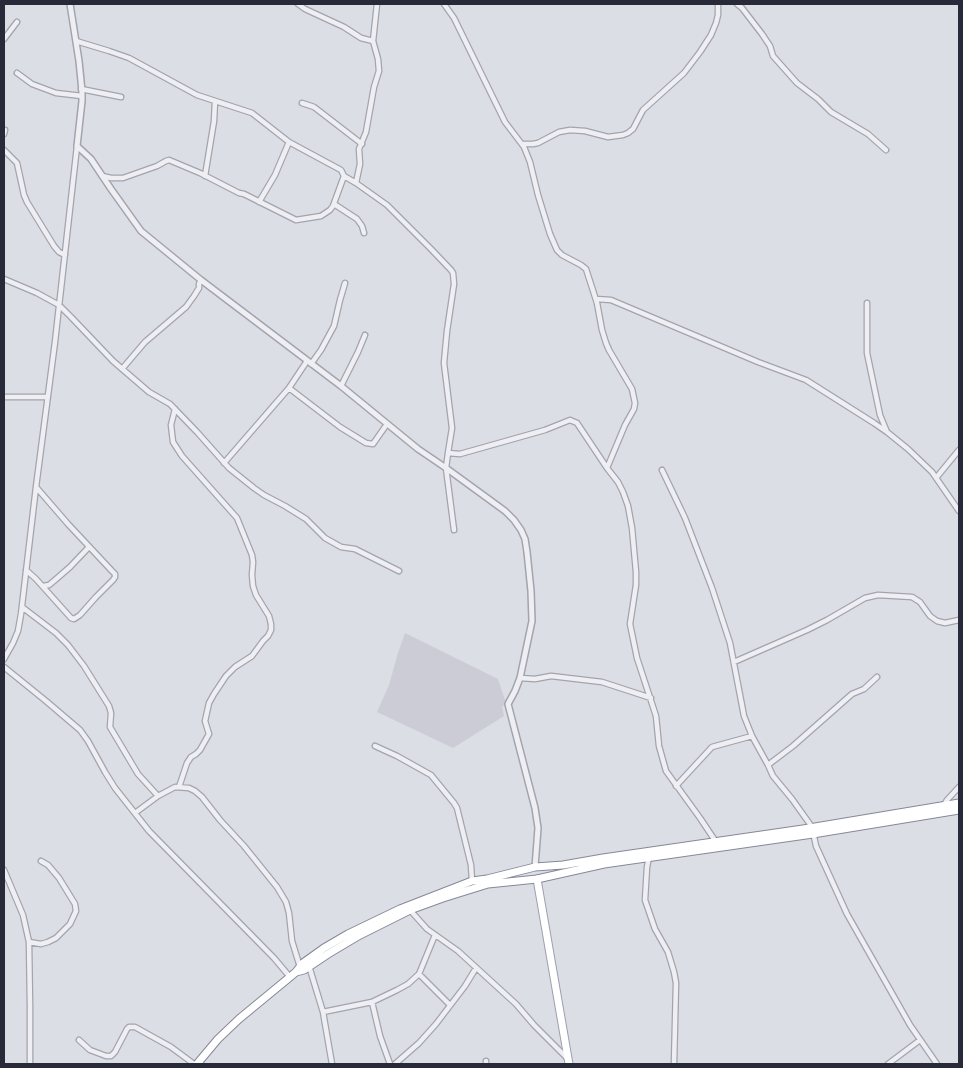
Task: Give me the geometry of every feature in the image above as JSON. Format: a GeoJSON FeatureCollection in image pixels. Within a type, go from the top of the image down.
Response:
{"type":"FeatureCollection","features":[{"type":"Feature","properties":{"kind":"main road"},"geometry":{"type":"LineString","coordinates":[[195,1064],[239,1019],[309,963],[410,910],[487,882],[535,867],[604,861],[854,824],[944,809],[959,803]]}},
{"type":"Feature","properties":{"kind":"main road"},"geometry":{"type":"LineString","coordinates":[[944,809],[959,810]]}},
{"type":"Feature","properties":{"kind":"main road"},"geometry":{"type":"LineString","coordinates":[[649,854],[716,842],[813,830]]}},
{"type":"Feature","properties":{"kind":"main road"},"geometry":{"type":"LineString","coordinates":[[309,963],[324,948],[348,934],[400,909],[472,881],[537,880],[604,861]]}},
{"type":"Feature","properties":{"kind":"main road"},"geometry":{"type":"LineString","coordinates":[[552,866],[553,876]]}},
{"type":"Feature","properties":{"kind":"main road"},"geometry":{"type":"LineString","coordinates":[[523,870],[525,881]]}},
{"type":"Feature","properties":{"kind":"main road"},"geometry":{"type":"LineString","coordinates":[[537,880],[569,1062]]}},
{"type":"Feature","properties":{"kind":"street"},"geometry":{"type":"LineString","coordinates":[[4,660],[18,631],[22,607],[78,146],[82,89],[70,4]]}},
{"type":"Feature","properties":{"kind":"street"},"geometry":{"type":"LineString","coordinates":[[298,4],[344,27],[361,38],[373,41]]}},
{"type":"Feature","properties":{"kind":"street"},"geometry":{"type":"LineString","coordinates":[[356,183],[361,156],[359,150],[366,132],[379,71],[373,41],[377,4]]}},
{"type":"Feature","properties":{"kind":"street"},"geometry":{"type":"LineString","coordinates":[[444,4],[454,18],[497,108],[508,127],[522,144],[530,162],[538,195],[555,247],[562,255],[585,267],[596,299],[606,343],[632,389],[635,403],[634,409],[625,425],[607,468]]}},
{"type":"Feature","properties":{"kind":"street"},"geometry":{"type":"LineString","coordinates":[[522,144],[538,143],[559,132],[570,130],[585,131],[608,137],[628,133],[633,129],[643,110],[684,73],[700,52],[716,23],[718,4]]}},
{"type":"Feature","properties":{"kind":"street"},"geometry":{"type":"LineString","coordinates":[[737,4],[762,34],[770,46],[773,56],[797,84],[818,98],[831,112],[868,134],[886,150]]}},
{"type":"Feature","properties":{"kind":"street"},"geometry":{"type":"LineString","coordinates":[[4,39],[17,22]]}},
{"type":"Feature","properties":{"kind":"street"},"geometry":{"type":"LineString","coordinates":[[76,41],[129,58],[191,93],[252,113],[290,142],[341,170],[344,176],[387,206],[453,273],[454,284],[444,363],[452,428],[446,468],[454,530]]}},
{"type":"Feature","properties":{"kind":"street"},"geometry":{"type":"LineString","coordinates":[[17,73],[32,84],[56,93],[82,96]]}},
{"type":"Feature","properties":{"kind":"street"},"geometry":{"type":"LineString","coordinates":[[82,89],[121,97]]}},
{"type":"Feature","properties":{"kind":"street"},"geometry":{"type":"LineString","coordinates":[[205,176],[214,121],[215,101]]}},
{"type":"Feature","properties":{"kind":"street"},"geometry":{"type":"LineString","coordinates":[[302,103],[314,107],[362,144]]}},
{"type":"Feature","properties":{"kind":"street"},"geometry":{"type":"LineString","coordinates":[[259,202],[275,175],[290,142]]}},
{"type":"Feature","properties":{"kind":"street"},"geometry":{"type":"LineString","coordinates":[[78,146],[91,159],[141,231],[201,280],[341,386],[418,449],[505,511],[521,530],[525,539],[531,591],[532,621],[520,678],[508,704],[535,808],[538,828],[535,867]]}},
{"type":"Feature","properties":{"kind":"street"},"geometry":{"type":"LineString","coordinates":[[4,150],[17,164],[27,202],[54,246],[65,255]]}},
{"type":"Feature","properties":{"kind":"street"},"geometry":{"type":"LineString","coordinates":[[102,176],[123,178],[158,166],[169,160],[296,220],[321,216],[330,210],[344,176]]}},
{"type":"Feature","properties":{"kind":"street"},"geometry":{"type":"LineString","coordinates":[[334,204],[357,219],[364,233]]}},
{"type":"Feature","properties":{"kind":"street"},"geometry":{"type":"LineString","coordinates":[[4,279],[59,305],[113,361],[149,392],[170,404],[224,463],[264,495],[306,519],[325,538],[341,547],[355,549],[399,571]]}},
{"type":"Feature","properties":{"kind":"street"},"geometry":{"type":"LineString","coordinates":[[122,369],[145,342],[186,307],[199,288],[201,280]]}},
{"type":"Feature","properties":{"kind":"street"},"geometry":{"type":"LineString","coordinates":[[224,463],[321,350],[334,326],[345,283]]}},
{"type":"Feature","properties":{"kind":"street"},"geometry":{"type":"LineString","coordinates":[[596,299],[611,300],[758,362],[806,380],[887,432],[914,455],[932,472],[959,511]]}},
{"type":"Feature","properties":{"kind":"street"},"geometry":{"type":"LineString","coordinates":[[867,303],[867,353],[880,415],[887,432]]}},
{"type":"Feature","properties":{"kind":"street"},"geometry":{"type":"LineString","coordinates":[[341,386],[358,352],[364,334]]}},
{"type":"Feature","properties":{"kind":"street"},"geometry":{"type":"LineString","coordinates":[[289,388],[340,427],[366,443],[373,444],[387,424]]}},
{"type":"Feature","properties":{"kind":"street"},"geometry":{"type":"LineString","coordinates":[[4,397],[48,397]]}},
{"type":"Feature","properties":{"kind":"street"},"geometry":{"type":"LineString","coordinates":[[174,409],[171,424],[173,442],[182,456],[237,518],[252,555],[253,586],[256,595],[269,616],[271,624],[268,636],[262,641],[252,656],[235,667],[226,676],[214,694],[205,721],[209,734],[200,750],[187,763],[179,787]]}},
{"type":"Feature","properties":{"kind":"street"},"geometry":{"type":"LineString","coordinates":[[448,453],[460,454],[468,452],[545,430],[570,420],[577,423],[613,475],[628,506],[630,517],[636,572],[630,624],[638,658],[656,716],[659,746],[664,765],[676,786],[716,842]]}},
{"type":"Feature","properties":{"kind":"street"},"geometry":{"type":"LineString","coordinates":[[936,478],[959,450]]}},
{"type":"Feature","properties":{"kind":"street"},"geometry":{"type":"LineString","coordinates":[[662,470],[695,542],[727,631],[744,716],[752,736],[774,776],[813,830],[822,862],[847,914],[894,997],[937,1064]]}},
{"type":"Feature","properties":{"kind":"street"},"geometry":{"type":"LineString","coordinates":[[26,570],[74,619],[115,577],[115,574],[36,487]]}},
{"type":"Feature","properties":{"kind":"street"},"geometry":{"type":"LineString","coordinates":[[43,586],[49,585],[70,567],[89,546]]}},
{"type":"Feature","properties":{"kind":"street"},"geometry":{"type":"LineString","coordinates":[[734,662],[827,620],[865,598],[878,595],[912,596],[937,621],[945,623],[959,620]]}},
{"type":"Feature","properties":{"kind":"street"},"geometry":{"type":"LineString","coordinates":[[22,607],[56,633],[84,666],[109,706],[111,713],[110,727],[138,774],[158,796]]}},
{"type":"Feature","properties":{"kind":"street"},"geometry":{"type":"LineString","coordinates":[[4,667],[80,730],[105,772],[149,831],[274,958],[297,972]]}},
{"type":"Feature","properties":{"kind":"street"},"geometry":{"type":"LineString","coordinates":[[520,678],[535,679],[551,676],[602,682],[651,698]]}},
{"type":"Feature","properties":{"kind":"street"},"geometry":{"type":"LineString","coordinates":[[768,765],[793,746],[852,694],[864,689],[877,677]]}},
{"type":"Feature","properties":{"kind":"street"},"geometry":{"type":"LineString","coordinates":[[676,786],[712,747],[752,736]]}},
{"type":"Feature","properties":{"kind":"street"},"geometry":{"type":"LineString","coordinates":[[375,746],[397,756],[430,776],[450,798],[456,808],[471,865],[472,881]]}},
{"type":"Feature","properties":{"kind":"street"},"geometry":{"type":"LineString","coordinates":[[135,813],[175,786],[189,788],[202,797],[282,894],[289,913],[297,972]]}},
{"type":"Feature","properties":{"kind":"street"},"geometry":{"type":"LineString","coordinates":[[944,809],[947,800],[959,787]]}},
{"type":"Feature","properties":{"kind":"street"},"geometry":{"type":"LineString","coordinates":[[649,854],[645,900],[655,928],[671,960],[676,983],[674,1064]]}},
{"type":"Feature","properties":{"kind":"street"},"geometry":{"type":"LineString","coordinates":[[29,942],[41,944],[56,938],[70,924],[76,911],[75,904],[59,878],[48,865],[41,861]]}},
{"type":"Feature","properties":{"kind":"street"},"geometry":{"type":"LineString","coordinates":[[4,870],[23,915],[29,942],[30,1064]]}},
{"type":"Feature","properties":{"kind":"street"},"geometry":{"type":"LineString","coordinates":[[410,910],[421,923],[458,951],[516,1004],[569,1062]]}},
{"type":"Feature","properties":{"kind":"street"},"geometry":{"type":"LineString","coordinates":[[323,1012],[372,1002],[408,984],[419,974],[435,935]]}},
{"type":"Feature","properties":{"kind":"street"},"geometry":{"type":"LineString","coordinates":[[309,963],[323,1012],[332,1064]]}},
{"type":"Feature","properties":{"kind":"street"},"geometry":{"type":"LineString","coordinates":[[395,1064],[419,1043],[436,1024],[465,986],[476,968]]}},
{"type":"Feature","properties":{"kind":"street"},"geometry":{"type":"LineString","coordinates":[[419,974],[450,1005]]}},
{"type":"Feature","properties":{"kind":"street"},"geometry":{"type":"LineString","coordinates":[[372,1002],[380,1036],[390,1064]]}},
{"type":"Feature","properties":{"kind":"street"},"geometry":{"type":"LineString","coordinates":[[79,1040],[90,1050],[111,1056],[129,1027],[135,1027],[171,1047],[195,1064]]}},
{"type":"Feature","properties":{"kind":"street"},"geometry":{"type":"LineString","coordinates":[[888,1064],[920,1040]]}},
{"type":"Feature","properties":{"kind":"shaded area"},"geometry":{"type":"Polygon","coordinates":[[[405,633],[498,679],[506,703],[502,707],[504,716],[453,748],[377,712],[389,685],[405,633]]]}}]}
